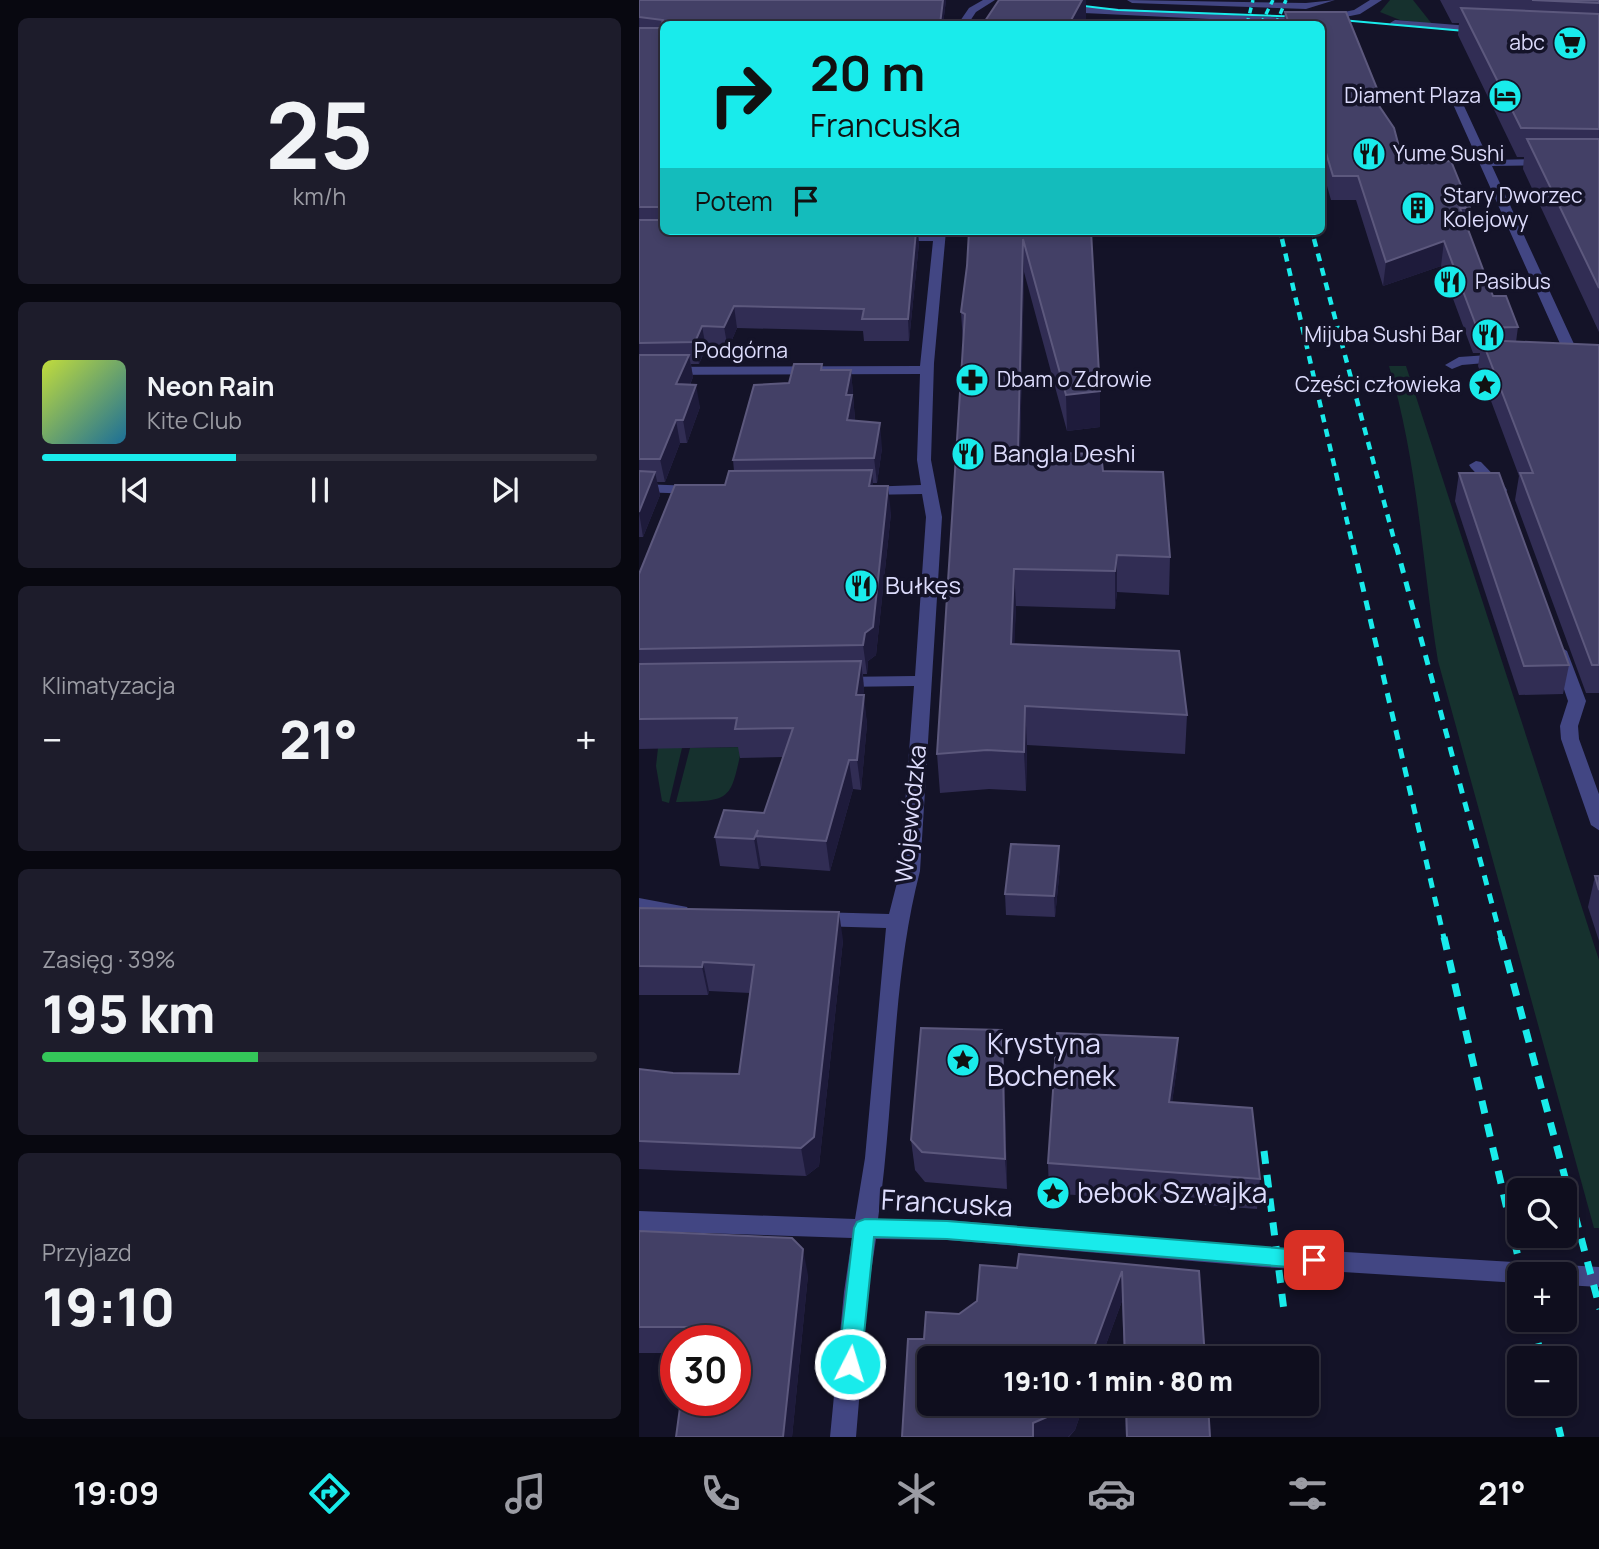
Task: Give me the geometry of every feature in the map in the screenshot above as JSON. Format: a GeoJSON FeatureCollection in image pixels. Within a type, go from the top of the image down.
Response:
{"type":"FeatureCollection","features":[{"type":"Feature","properties":{"kind":"street"},"geometry":{"type":"LineString","coordinates":[[965,21],[972,10],[990,0]]}},
{"type":"Feature","properties":{"kind":"street"},"geometry":{"type":"LineString","coordinates":[[1132,0],[1306,6],[1330,0]]}},
{"type":"Feature","properties":{"kind":"street"},"geometry":{"type":"LineString","coordinates":[[1320,21],[1366,8],[1377,0]]}},
{"type":"Feature","properties":{"kind":"street"},"geometry":{"type":"LineString","coordinates":[[1052,8],[1117,15],[1267,21]]}},
{"type":"Feature","properties":{"kind":"street"},"geometry":{"type":"LineString","coordinates":[[1395,23],[1495,31]]}},
{"type":"Feature","properties":{"kind":"street"},"geometry":{"type":"LineString","coordinates":[[1453,93],[1566,357],[1589,357]]}},
{"type":"Feature","properties":{"kind":"street"},"geometry":{"type":"LineString","coordinates":[[1484,163],[1563,163]]}},
{"type":"Feature","properties":{"kind":"street"},"geometry":{"type":"LineString","coordinates":[[882,237],[921,235]]}},
{"type":"Feature","properties":{"kind":"street","name":"Wojewódzka"},"geometry":{"type":"LineString","coordinates":[[843,1437],[865,1228],[876,1158],[897,921],[910,871],[934,517],[924,460],[928,370],[940,235]]}},
{"type":"Feature","properties":{"kind":"street"},"geometry":{"type":"LineString","coordinates":[[1452,365],[1477,359],[1522,358]]}},
{"type":"Feature","properties":{"kind":"street","name":"Podgórna"},"geometry":{"type":"LineString","coordinates":[[639,371],[928,370]]}},
{"type":"Feature","properties":{"kind":"street"},"geometry":{"type":"LineString","coordinates":[[1476,465],[1499,488],[1506,505]]}},
{"type":"Feature","properties":{"kind":"street"},"geometry":{"type":"LineString","coordinates":[[639,488],[713,491]]}},
{"type":"Feature","properties":{"kind":"street"},"geometry":{"type":"LineString","coordinates":[[844,491],[927,489]]}},
{"type":"Feature","properties":{"kind":"street"},"geometry":{"type":"LineString","coordinates":[[1552,631],[1577,701],[1569,726],[1571,745],[1599,825]]}},
{"type":"Feature","properties":{"kind":"street"},"geometry":{"type":"LineString","coordinates":[[825,682],[923,681]]}},
{"type":"Feature","properties":{"kind":"street"},"geometry":{"type":"LineString","coordinates":[[639,905],[699,913]]}},
{"type":"Feature","properties":{"kind":"street"},"geometry":{"type":"LineString","coordinates":[[790,918],[897,921]]}},
{"type":"Feature","properties":{"kind":"street","name":"Francuska"},"geometry":{"type":"LineString","coordinates":[[639,1220],[947,1230],[1263,1256],[1507,1272]]}},
{"type":"Feature","properties":{"kind":"street"},"geometry":{"type":"LineString","coordinates":[[1577,1276],[1599,1277]]}},
{"type":"Feature","properties":{"kind":"green space"},"geometry":{"type":"Polygon","coordinates":[[[1390,0],[1413,0],[1432,24],[1400,20],[1380,12],[1390,0]]]}},
{"type":"Feature","properties":{"kind":"green space"},"geometry":{"type":"Polygon","coordinates":[[[1389,366],[1406,366],[1599,960],[1599,1228],[1594,1228],[1438,661],[1407,439],[1389,366]]]}},
{"type":"Feature","properties":{"kind":"green space"},"geometry":{"type":"Polygon","coordinates":[[[742,747],[735,778],[726,794],[709,800],[676,802],[690,748],[742,747]]]}},
{"type":"Feature","properties":{"kind":"green space"},"geometry":{"type":"Polygon","coordinates":[[[658,748],[682,748],[669,803],[662,801],[656,766],[658,748]]]}},
{"type":"Feature","properties":{"kind":"building"},"geometry":{"type":"Polygon","coordinates":[[[639,0],[943,0],[940,21],[663,21],[639,17],[639,0]]]}},
{"type":"Feature","properties":{"kind":"building"},"geometry":{"type":"Polygon","coordinates":[[[999,0],[1082,0],[1071,21],[985,21],[999,0]]]}},
{"type":"Feature","properties":{"kind":"building"},"geometry":{"type":"Polygon","coordinates":[[[1532,0],[1599,0],[1599,3],[1532,0]]]}},
{"type":"Feature","properties":{"kind":"building"},"geometry":{"type":"Polygon","coordinates":[[[1461,8],[1599,14],[1599,129],[1521,128],[1461,8]]]}},
{"type":"Feature","properties":{"kind":"building"},"geometry":{"type":"Polygon","coordinates":[[[1285,12],[1346,12],[1378,91],[1369,91],[1394,128],[1403,162],[1451,161],[1470,208],[1460,208],[1493,296],[1506,296],[1518,327],[1477,328],[1444,241],[1386,262],[1358,176],[1333,176],[1325,149],[1325,21],[1288,21],[1285,12]]]}},
{"type":"Feature","properties":{"kind":"building"},"geometry":{"type":"Polygon","coordinates":[[[639,28],[660,28],[660,207],[639,207],[639,28]]]}},
{"type":"Feature","properties":{"kind":"building"},"geometry":{"type":"Polygon","coordinates":[[[1527,139],[1599,139],[1599,288],[1527,139]]]}},
{"type":"Feature","properties":{"kind":"building"},"geometry":{"type":"Polygon","coordinates":[[[639,220],[660,220],[660,235],[916,235],[908,319],[862,319],[864,309],[734,306],[724,327],[702,326],[695,342],[639,343],[639,220]]]}},
{"type":"Feature","properties":{"kind":"building"},"geometry":{"type":"Polygon","coordinates":[[[969,235],[1091,235],[1100,391],[1066,395],[1023,239],[1018,452],[1101,454],[1103,471],[1163,472],[1170,557],[1117,555],[1115,571],[1014,569],[1011,644],[1179,651],[1187,715],[1025,706],[1024,752],[987,750],[937,754],[965,314],[961,312],[969,235]]]}},
{"type":"Feature","properties":{"kind":"building"},"geometry":{"type":"Polygon","coordinates":[[[1482,340],[1599,345],[1599,665],[1592,665],[1520,473],[1533,473],[1482,340]]]}},
{"type":"Feature","properties":{"kind":"building"},"geometry":{"type":"Polygon","coordinates":[[[639,355],[689,355],[676,384],[696,385],[683,420],[676,420],[660,459],[639,459],[639,355]]]}},
{"type":"Feature","properties":{"kind":"building"},"geometry":{"type":"Polygon","coordinates":[[[794,364],[822,364],[821,370],[851,370],[846,395],[852,395],[847,420],[880,423],[874,458],[733,460],[754,385],[789,383],[794,364]]]}},
{"type":"Feature","properties":{"kind":"building"},"geometry":{"type":"Polygon","coordinates":[[[872,470],[869,486],[888,486],[873,627],[865,633],[863,645],[639,649],[639,574],[675,485],[725,485],[729,471],[872,470]]]}},
{"type":"Feature","properties":{"kind":"building"},"geometry":{"type":"Polygon","coordinates":[[[639,471],[655,472],[639,512],[639,471]]]}},
{"type":"Feature","properties":{"kind":"building"},"geometry":{"type":"Polygon","coordinates":[[[1459,473],[1499,473],[1569,665],[1524,666],[1459,473]]]}},
{"type":"Feature","properties":{"kind":"building"},"geometry":{"type":"Polygon","coordinates":[[[861,661],[856,695],[864,695],[857,760],[849,760],[826,841],[756,836],[758,830],[754,839],[715,837],[724,810],[764,813],[793,728],[735,729],[737,718],[639,719],[639,664],[861,661]]]}},
{"type":"Feature","properties":{"kind":"building"},"geometry":{"type":"Polygon","coordinates":[[[1011,844],[1059,846],[1054,896],[1005,894],[1011,844]]]}},
{"type":"Feature","properties":{"kind":"building"},"geometry":{"type":"Polygon","coordinates":[[[639,908],[839,912],[814,1137],[801,1148],[639,1141],[639,1069],[673,1073],[739,1074],[754,965],[703,962],[702,967],[639,966],[639,908]]]}},
{"type":"Feature","properties":{"kind":"building"},"geometry":{"type":"Polygon","coordinates":[[[921,1028],[1002,1030],[1005,1159],[922,1152],[911,1140],[921,1028]]]}},
{"type":"Feature","properties":{"kind":"building"},"geometry":{"type":"Polygon","coordinates":[[[1057,1033],[1178,1038],[1169,1102],[1252,1108],[1260,1179],[1048,1163],[1057,1033]]]}},
{"type":"Feature","properties":{"kind":"building"},"geometry":{"type":"Polygon","coordinates":[[[639,1231],[792,1238],[803,1249],[783,1437],[676,1437],[679,1416],[751,1416],[751,1325],[639,1327],[639,1231]]]}},
{"type":"Feature","properties":{"kind":"building"},"geometry":{"type":"Polygon","coordinates":[[[1019,1254],[1199,1271],[1204,1346],[1125,1346],[1122,1271],[1094,1346],[917,1346],[917,1416],[1049,1416],[1033,1423],[1033,1437],[902,1437],[908,1339],[924,1339],[926,1312],[959,1314],[977,1301],[980,1265],[1017,1268],[1019,1254]]]}},
{"type":"Feature","properties":{"kind":"building"},"geometry":{"type":"Polygon","coordinates":[[[1126,1416],[1209,1416],[1210,1437],[1127,1437],[1126,1416]]]}},
{"type":"Feature","properties":{"kind":"tram line"},"geometry":{"type":"LineString","coordinates":[[1033,0],[1118,10],[1305,17]]}},
{"type":"Feature","properties":{"kind":"tram line"},"geometry":{"type":"LineString","coordinates":[[1330,19],[1476,32]]}},
{"type":"Feature","properties":{"kind":"railway"},"geometry":{"type":"LineString","coordinates":[[1248,21],[1253,0]]}},
{"type":"Feature","properties":{"kind":"railway"},"geometry":{"type":"LineString","coordinates":[[1262,21],[1273,0]]}},
{"type":"Feature","properties":{"kind":"railway"},"geometry":{"type":"LineString","coordinates":[[1277,21],[1286,0]]}},
{"type":"Feature","properties":{"kind":"railway"},"geometry":{"type":"LineString","coordinates":[[1281,235],[1282,241]]}},
{"type":"Feature","properties":{"kind":"railway"},"geometry":{"type":"LineString","coordinates":[[1313,235],[1315,241]]}},
{"type":"Feature","properties":{"kind":"railway"},"geometry":{"type":"LineString","coordinates":[[1282,239],[1353,547]]}},
{"type":"Feature","properties":{"kind":"railway"},"geometry":{"type":"LineString","coordinates":[[1314,239],[1396,547]]}},
{"type":"Feature","properties":{"kind":"railway"},"geometry":{"type":"LineString","coordinates":[[1353,545],[1444,938]]}},
{"type":"Feature","properties":{"kind":"railway"},"geometry":{"type":"LineString","coordinates":[[1396,545],[1501,938]]}},
{"type":"Feature","properties":{"kind":"railway"},"geometry":{"type":"LineString","coordinates":[[1444,937],[1519,1262]]}},
{"type":"Feature","properties":{"kind":"railway"},"geometry":{"type":"LineString","coordinates":[[1501,937],[1600,1309]]}},
{"type":"Feature","properties":{"kind":"railway"},"geometry":{"type":"LineString","coordinates":[[1264,1151],[1284,1311]]}},
{"type":"Feature","properties":{"kind":"railway"},"geometry":{"type":"LineString","coordinates":[[1535,1332],[1539,1346]]}},
{"type":"Feature","properties":{"kind":"railway"},"geometry":{"type":"LineString","coordinates":[[1556,1416],[1561,1437]]}},
{"type":"Feature","properties":{"kind":"place","name":"abc"},"geometry":{"type":"Point","coordinates":[1570,43]}},
{"type":"Feature","properties":{"kind":"place","name":"Diament Plaza"},"geometry":{"type":"Point","coordinates":[1505,96]}},
{"type":"Feature","properties":{"kind":"place","name":"Yume Sushi"},"geometry":{"type":"Point","coordinates":[1369,154]}},
{"type":"Feature","properties":{"kind":"place","name":"Stary Dworzec Kolejowy"},"geometry":{"type":"Point","coordinates":[1418,208]}},
{"type":"Feature","properties":{"kind":"place","name":"Pasibus"},"geometry":{"type":"Point","coordinates":[1450,282]}},
{"type":"Feature","properties":{"kind":"place","name":"Mijuba Sushi Bar"},"geometry":{"type":"Point","coordinates":[1488,335]}},
{"type":"Feature","properties":{"kind":"place","name":"Dbam o Zdrowie"},"geometry":{"type":"Point","coordinates":[972,380]}},
{"type":"Feature","properties":{"kind":"place","name":"Części człowieka"},"geometry":{"type":"Point","coordinates":[1485,385]}},
{"type":"Feature","properties":{"kind":"place","name":"Bangla Deshi"},"geometry":{"type":"Point","coordinates":[968,454]}},
{"type":"Feature","properties":{"kind":"place","name":"Bułkęs"},"geometry":{"type":"Point","coordinates":[861,586]}},
{"type":"Feature","properties":{"kind":"place","name":"Krystyna Bochenek"},"geometry":{"type":"Point","coordinates":[963,1060]}},
{"type":"Feature","properties":{"kind":"place","name":"bebok Szwajka"},"geometry":{"type":"Point","coordinates":[1053,1193]}},
{"type":"Feature","properties":{"kind":"route"},"geometry":{"type":"LineString","coordinates":[[850,1364],[865,1228],[947,1230],[1314,1260]]}}]}
